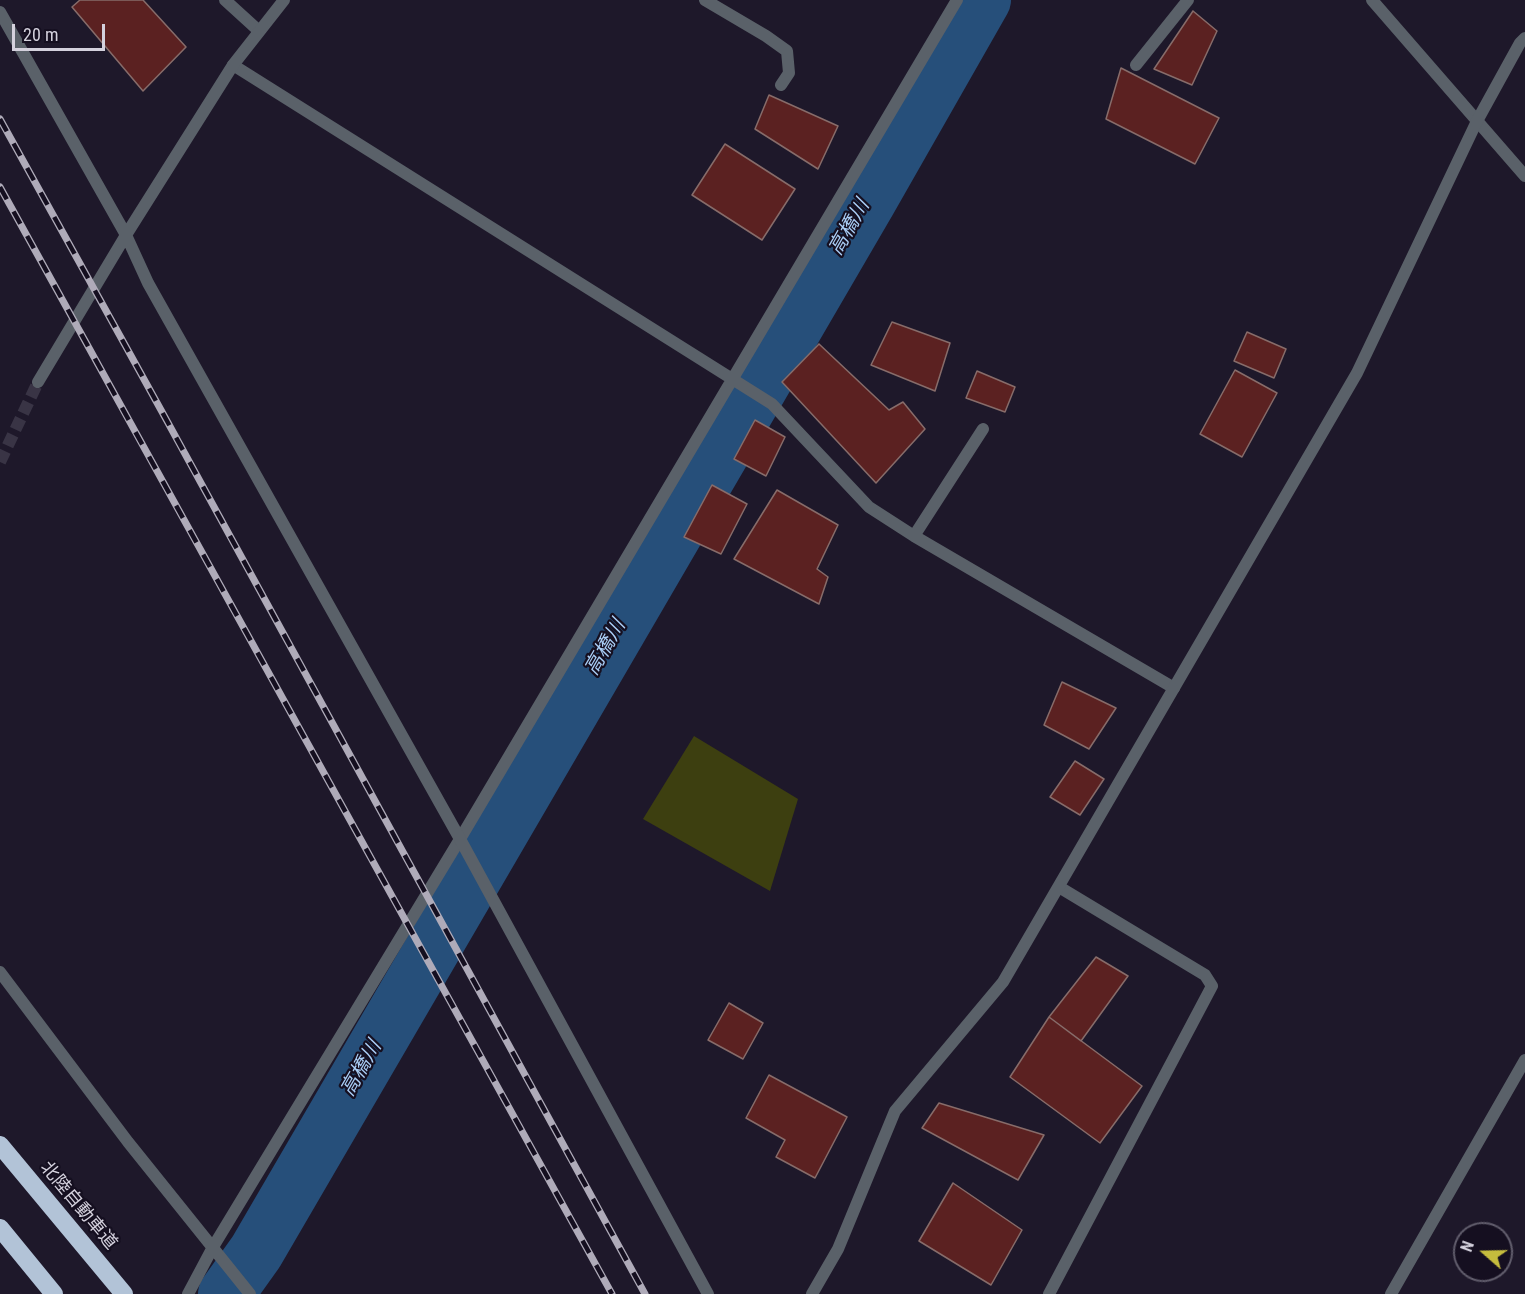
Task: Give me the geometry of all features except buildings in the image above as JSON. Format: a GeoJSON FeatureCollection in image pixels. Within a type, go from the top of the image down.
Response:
{"type":"FeatureCollection","features":[{"type":"Feature","properties":{"kind":"highway","name":"北陸自動車道"},"geometry":{"type":"LineString","coordinates":[[0,1146],[124,1294]]}},
{"type":"Feature","properties":{"kind":"highway"},"geometry":{"type":"LineString","coordinates":[[0,1228],[54,1294]]}},
{"type":"Feature","properties":{"kind":"street"},"geometry":{"type":"LineString","coordinates":[[225,0],[259,31]]}},
{"type":"Feature","properties":{"kind":"street"},"geometry":{"type":"LineString","coordinates":[[39,382],[126,235],[233,65],[284,0]]}},
{"type":"Feature","properties":{"kind":"street"},"geometry":{"type":"LineString","coordinates":[[705,0],[787,51],[789,73],[781,85]]}},
{"type":"Feature","properties":{"kind":"street"},"geometry":{"type":"LineString","coordinates":[[188,1294],[213,1247],[460,839],[957,0]]}},
{"type":"Feature","properties":{"kind":"street"},"geometry":{"type":"LineString","coordinates":[[1136,65],[1188,0]]}},
{"type":"Feature","properties":{"kind":"street"},"geometry":{"type":"LineString","coordinates":[[1372,0],[1525,176]]}},
{"type":"Feature","properties":{"kind":"street"},"geometry":{"type":"LineString","coordinates":[[0,12],[126,235],[148,283],[460,839],[708,1294]]}},
{"type":"Feature","properties":{"kind":"street"},"geometry":{"type":"LineString","coordinates":[[812,1294],[838,1249],[895,1111],[1003,982],[1357,374],[1477,121],[1520,43],[1525,38]]}},
{"type":"Feature","properties":{"kind":"street"},"geometry":{"type":"LineString","coordinates":[[233,65],[772,404],[869,507],[914,536],[1174,688]]}},
{"type":"Feature","properties":{"kind":"street"},"geometry":{"type":"LineString","coordinates":[[914,536],[983,429]]}},
{"type":"Feature","properties":{"kind":"street"},"geometry":{"type":"LineString","coordinates":[[1049,1294],[1212,986],[1205,975],[1059,887]]}},
{"type":"Feature","properties":{"kind":"street"},"geometry":{"type":"LineString","coordinates":[[0,972],[128,1142],[250,1294]]}},
{"type":"Feature","properties":{"kind":"street"},"geometry":{"type":"LineString","coordinates":[[1391,1294],[1525,1060]]}},
{"type":"Feature","properties":{"kind":"shaded area"},"geometry":{"type":"Polygon","coordinates":[[[694,736],[798,799],[770,891],[643,819],[694,736]]]}},
{"type":"Feature","properties":{"kind":"waterway","name":"高橋川"},"geometry":{"type":"LineString","coordinates":[[226,1294],[256,1252],[869,200],[983,0]]}},
{"type":"Feature","properties":{"kind":"tunnel"},"geometry":{"type":"LineString","coordinates":[[0,462],[38,382]]}},
{"type":"Feature","properties":{"kind":"railway"},"geometry":{"type":"LineString","coordinates":[[0,119],[645,1294]]}},
{"type":"Feature","properties":{"kind":"railway"},"geometry":{"type":"LineString","coordinates":[[0,187],[612,1294]]}}]}
